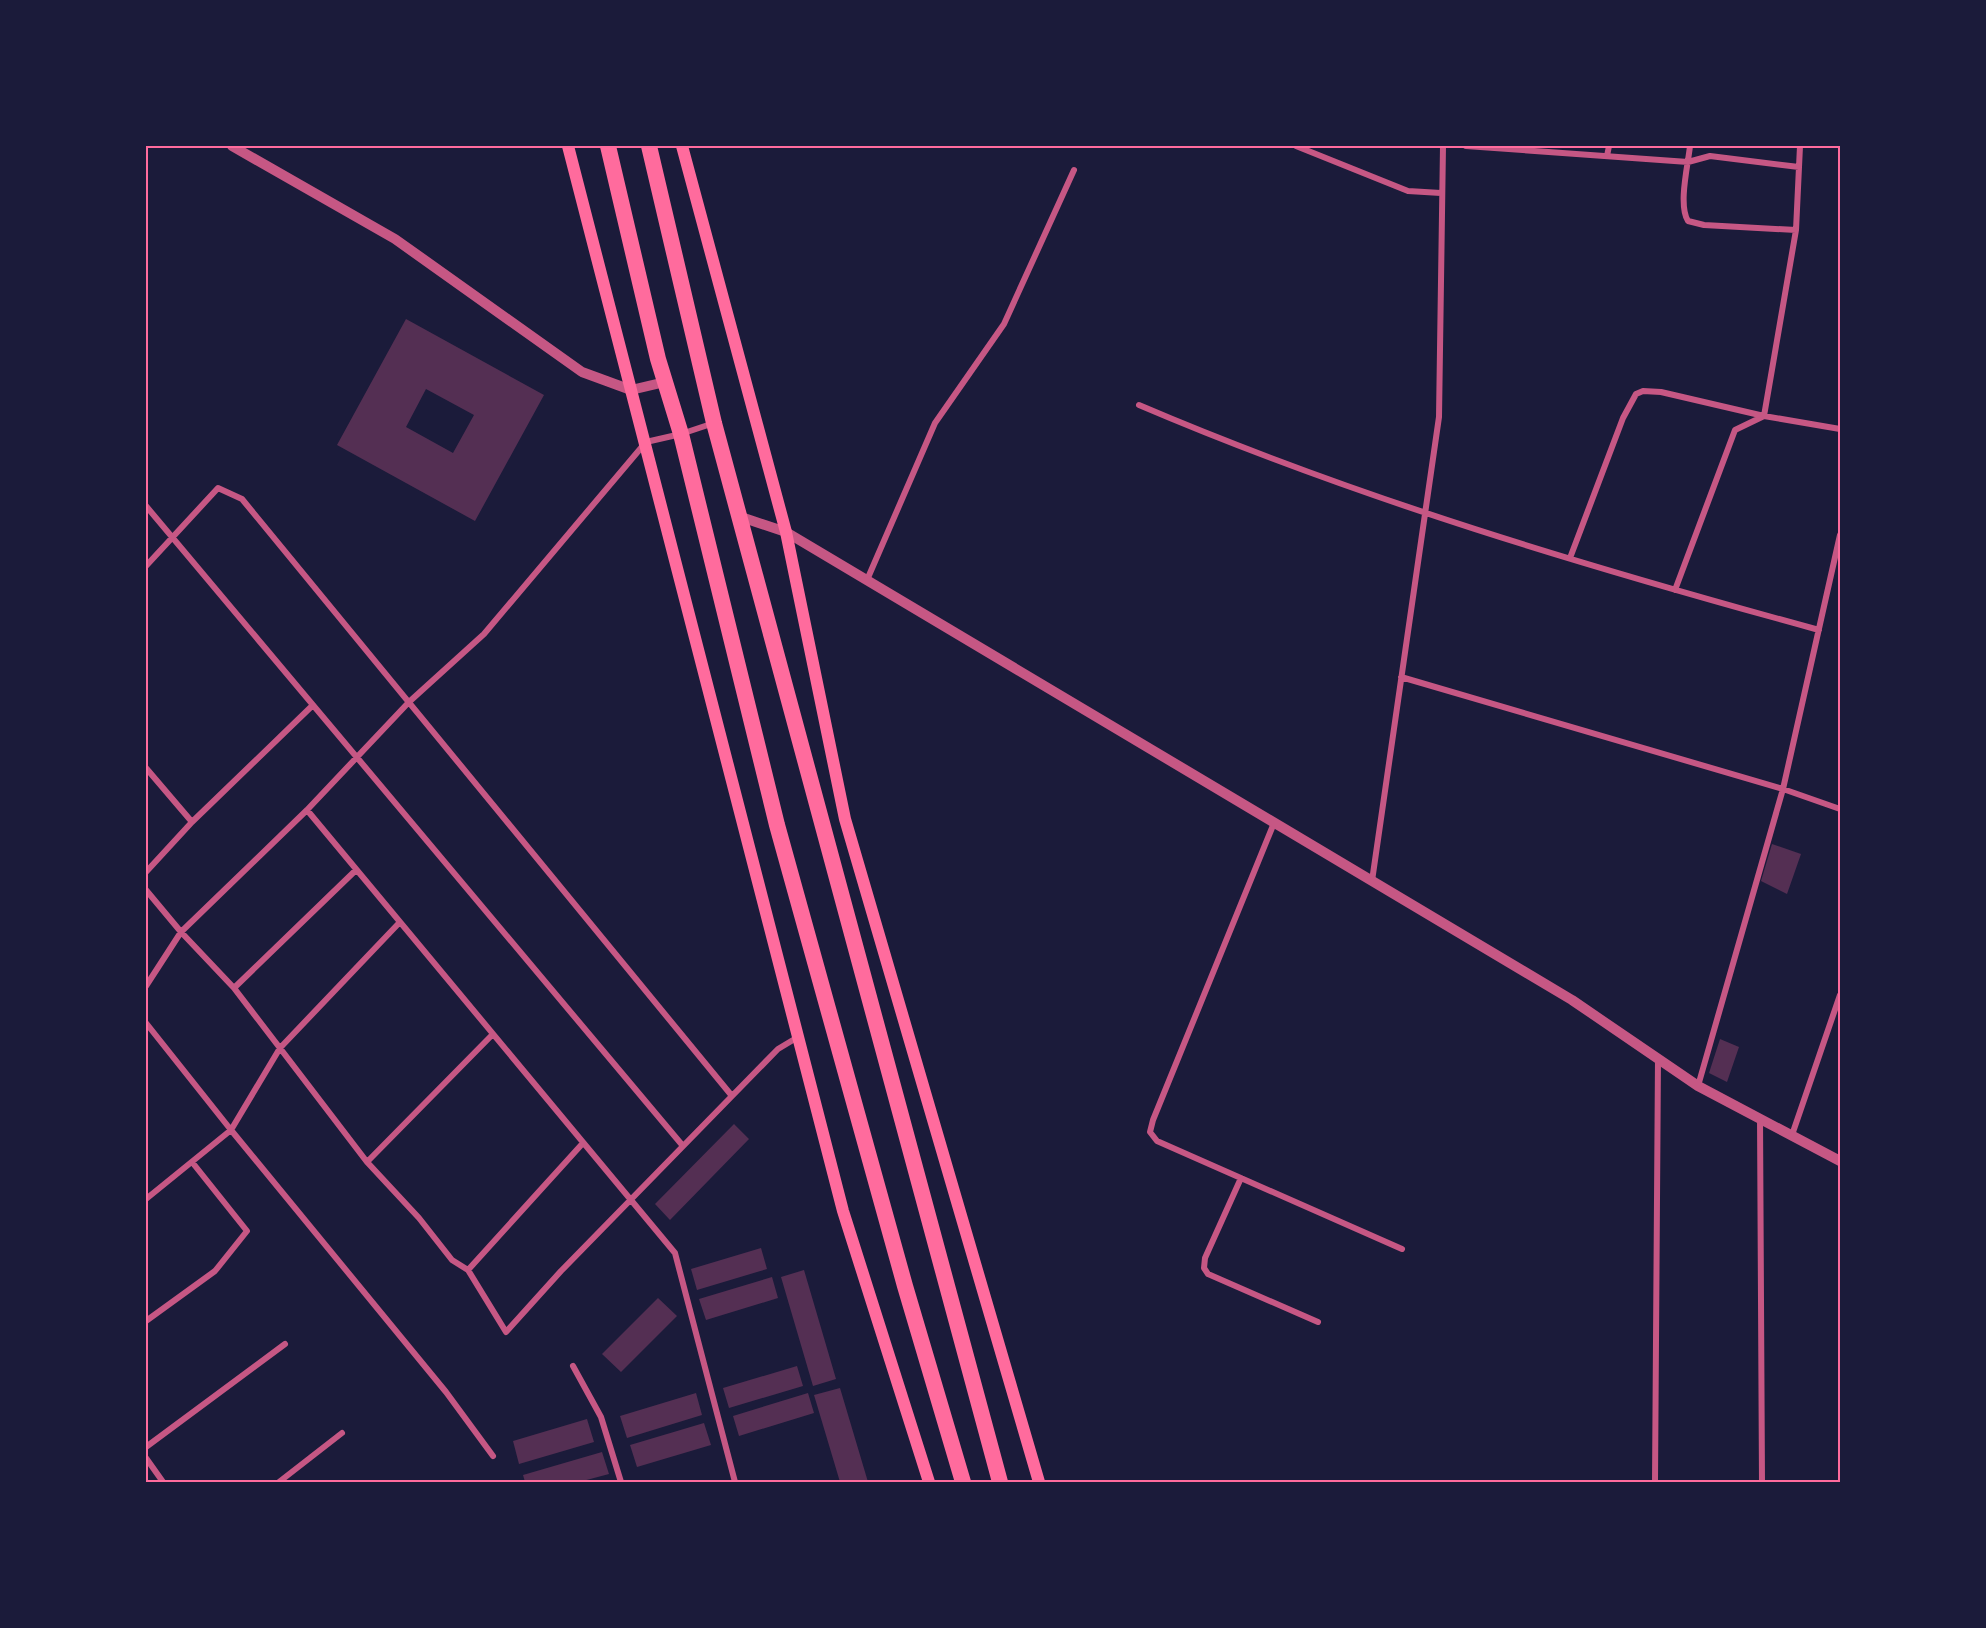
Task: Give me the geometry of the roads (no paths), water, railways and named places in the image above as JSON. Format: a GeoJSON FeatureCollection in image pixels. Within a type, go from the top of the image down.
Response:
{"type":"FeatureCollection","features":[{"type":"Feature","properties":{"kind":"highway"},"geometry":{"type":"LineString","coordinates":[[608,146],[777,825],[905,1286],[963,1482]]}},
{"type":"Feature","properties":{"kind":"highway"},"geometry":{"type":"LineString","coordinates":[[649,146],[714,423],[1000,1482]]}},
{"type":"Feature","properties":{"kind":"main road"},"geometry":{"type":"LineString","coordinates":[[568,146],[843,1211],[929,1482]]}},
{"type":"Feature","properties":{"kind":"main road"},"geometry":{"type":"LineString","coordinates":[[682,146],[786,532],[846,819],[1039,1482]]}},
{"type":"Feature","properties":{"kind":"street"},"geometry":{"type":"LineString","coordinates":[[232,146],[395,239],[582,372],[631,390],[665,382]]}},
{"type":"Feature","properties":{"kind":"street"},"geometry":{"type":"LineString","coordinates":[[1296,146],[1408,190],[1441,193]]}},
{"type":"Feature","properties":{"kind":"street"},"geometry":{"type":"LineString","coordinates":[[1372,881],[1439,417],[1443,146]]}},
{"type":"Feature","properties":{"kind":"street"},"geometry":{"type":"LineString","coordinates":[[1467,146],[1688,162],[1710,156],[1799,167]]}},
{"type":"Feature","properties":{"kind":"street"},"geometry":{"type":"LineString","coordinates":[[1607,156],[1609,146]]}},
{"type":"Feature","properties":{"kind":"street"},"geometry":{"type":"LineString","coordinates":[[1690,146],[1683,205],[1688,221],[1704,225],[1796,230]]}},
{"type":"Feature","properties":{"kind":"street"},"geometry":{"type":"LineString","coordinates":[[1764,416],[1796,230],[1800,146]]}},
{"type":"Feature","properties":{"kind":"street"},"geometry":{"type":"LineString","coordinates":[[867,580],[935,423],[1004,324],[1074,170]]}},
{"type":"Feature","properties":{"kind":"street"},"geometry":{"type":"LineString","coordinates":[[1570,558],[1623,418],[1636,394],[1643,391],[1661,392],[1764,416],[1840,429]]}},
{"type":"Feature","properties":{"kind":"street"},"geometry":{"type":"LineString","coordinates":[[1139,405],[1218,439],[1425,514],[1675,590],[1819,630]]}},
{"type":"Feature","properties":{"kind":"street"},"geometry":{"type":"LineString","coordinates":[[1675,590],[1735,430],[1764,416]]}},
{"type":"Feature","properties":{"kind":"street"},"geometry":{"type":"LineString","coordinates":[[146,987],[181,932],[307,810],[409,702],[484,634],[646,442],[714,423]]}},
{"type":"Feature","properties":{"kind":"street"},"geometry":{"type":"LineString","coordinates":[[146,566],[218,488],[242,499],[732,1096]]}},
{"type":"Feature","properties":{"kind":"street"},"geometry":{"type":"LineString","coordinates":[[146,506],[683,1146]]}},
{"type":"Feature","properties":{"kind":"street"},"geometry":{"type":"LineString","coordinates":[[741,517],[786,532],[1572,1000],[1698,1086],[1840,1161]]}},
{"type":"Feature","properties":{"kind":"street"},"geometry":{"type":"LineString","coordinates":[[1698,1086],[1783,789],[1819,630],[1838,561],[1840,535]]}},
{"type":"Feature","properties":{"kind":"street"},"geometry":{"type":"LineString","coordinates":[[1401,677],[1783,789],[1840,808]]}},
{"type":"Feature","properties":{"kind":"street"},"geometry":{"type":"LineString","coordinates":[[146,872],[192,822],[313,705]]}},
{"type":"Feature","properties":{"kind":"street"},"geometry":{"type":"LineString","coordinates":[[146,768],[192,822]]}},
{"type":"Feature","properties":{"kind":"street"},"geometry":{"type":"LineString","coordinates":[[307,810],[675,1253],[735,1482]]}},
{"type":"Feature","properties":{"kind":"street"},"geometry":{"type":"LineString","coordinates":[[1274,823],[1150,1132],[1158,1141],[1402,1249]]}},
{"type":"Feature","properties":{"kind":"street"},"geometry":{"type":"LineString","coordinates":[[234,988],[356,870]]}},
{"type":"Feature","properties":{"kind":"street"},"geometry":{"type":"LineString","coordinates":[[146,890],[181,932],[234,988],[368,1162],[419,1218],[452,1260],[468,1270],[506,1332],[561,1271],[778,1049],[798,1037]]}},
{"type":"Feature","properties":{"kind":"street"},"geometry":{"type":"LineString","coordinates":[[146,1199],[231,1130],[280,1048],[400,922]]}},
{"type":"Feature","properties":{"kind":"street"},"geometry":{"type":"LineString","coordinates":[[1792,1136],[1840,995]]}},
{"type":"Feature","properties":{"kind":"street"},"geometry":{"type":"LineString","coordinates":[[146,1023],[446,1392],[493,1456]]}},
{"type":"Feature","properties":{"kind":"street"},"geometry":{"type":"LineString","coordinates":[[368,1162],[493,1034]]}},
{"type":"Feature","properties":{"kind":"street"},"geometry":{"type":"LineString","coordinates":[[1655,1482],[1658,1058]]}},
{"type":"Feature","properties":{"kind":"street"},"geometry":{"type":"LineString","coordinates":[[1760,1118],[1762,1482]]}},
{"type":"Feature","properties":{"kind":"street"},"geometry":{"type":"LineString","coordinates":[[468,1270],[583,1143]]}},
{"type":"Feature","properties":{"kind":"street"},"geometry":{"type":"LineString","coordinates":[[146,1321],[215,1271],[247,1231],[192,1162]]}},
{"type":"Feature","properties":{"kind":"street"},"geometry":{"type":"LineString","coordinates":[[1241,1178],[1205,1258],[1204,1268],[1208,1274],[1318,1322]]}},
{"type":"Feature","properties":{"kind":"street"},"geometry":{"type":"LineString","coordinates":[[146,1447],[285,1344]]}},
{"type":"Feature","properties":{"kind":"street"},"geometry":{"type":"LineString","coordinates":[[573,1366],[601,1417],[621,1482]]}},
{"type":"Feature","properties":{"kind":"street"},"geometry":{"type":"LineString","coordinates":[[279,1482],[342,1434]]}},
{"type":"Feature","properties":{"kind":"street"},"geometry":{"type":"LineString","coordinates":[[146,1458],[163,1482]]}}]}
